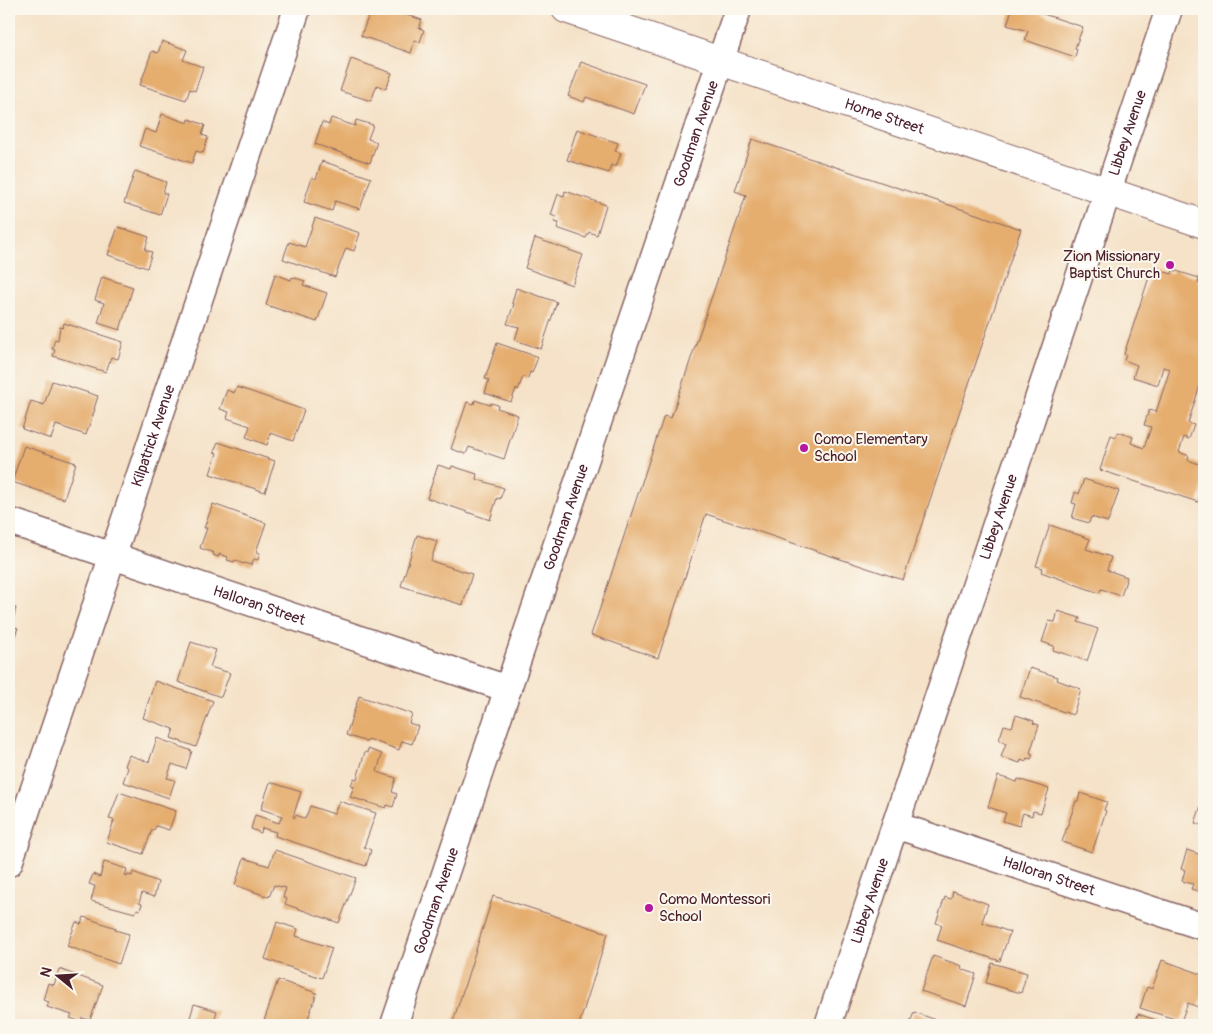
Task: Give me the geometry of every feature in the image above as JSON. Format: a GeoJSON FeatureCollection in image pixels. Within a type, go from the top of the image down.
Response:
{"type":"FeatureCollection","features":[{"type":"Feature","properties":{"kind":"street","name":"Kilpatrick Avenue"},"geometry":{"type":"LineString","coordinates":[[9,863],[297,9]]}},
{"type":"Feature","properties":{"kind":"street","name":"Horne Street"},"geometry":{"type":"LineString","coordinates":[[566,9],[1204,224]]}},
{"type":"Feature","properties":{"kind":"street","name":"Goodman Avenue"},"geometry":{"type":"LineString","coordinates":[[394,1025],[738,9]]}},
{"type":"Feature","properties":{"kind":"street","name":"Libbey Avenue"},"geometry":{"type":"LineString","coordinates":[[828,1025],[1170,9]]}},
{"type":"Feature","properties":{"kind":"street","name":"Halloran Street"},"geometry":{"type":"LineString","coordinates":[[9,521],[508,689]]}},
{"type":"Feature","properties":{"kind":"street","name":"Halloran Street"},"geometry":{"type":"LineString","coordinates":[[895,825],[1204,928]]}},
{"type":"Feature","properties":{"kind":"building"},"geometry":{"type":"Polygon","coordinates":[[[371,9],[389,9],[422,20],[419,28],[424,30],[420,42],[415,40],[411,53],[361,36],[371,9]]]}},
{"type":"Feature","properties":{"kind":"building"},"geometry":{"type":"Polygon","coordinates":[[[1012,9],[1028,9],[1083,27],[1075,48],[1077,49],[1075,57],[1025,40],[1028,31],[1007,25],[1012,9]]]}},
{"type":"Feature","properties":{"kind":"building"},"geometry":{"type":"Polygon","coordinates":[[[162,41],[187,50],[183,60],[203,67],[195,91],[190,89],[186,100],[140,85],[152,51],[158,53],[162,41]]]}},
{"type":"Feature","properties":{"kind":"building"},"geometry":{"type":"Polygon","coordinates":[[[351,59],[392,73],[386,89],[377,85],[371,101],[340,91],[351,59]]]}},
{"type":"Feature","properties":{"kind":"building"},"geometry":{"type":"Polygon","coordinates":[[[581,62],[645,84],[634,114],[586,97],[584,102],[568,96],[581,62]]]}},
{"type":"Feature","properties":{"kind":"building"},"geometry":{"type":"Polygon","coordinates":[[[162,114],[188,123],[189,119],[205,125],[202,135],[208,137],[203,153],[196,151],[192,163],[139,146],[145,129],[156,133],[162,114]]]}},
{"type":"Feature","properties":{"kind":"building"},"geometry":{"type":"Polygon","coordinates":[[[331,118],[355,126],[356,120],[373,125],[368,139],[377,142],[370,163],[315,144],[322,122],[329,125],[331,118]]]}},
{"type":"Feature","properties":{"kind":"building"},"geometry":{"type":"Polygon","coordinates":[[[577,129],[618,143],[615,151],[621,153],[616,167],[611,165],[609,173],[567,160],[577,129]]]}},
{"type":"Feature","properties":{"kind":"building"},"geometry":{"type":"Polygon","coordinates":[[[752,139],[1021,229],[903,580],[706,514],[658,658],[591,635],[664,416],[671,418],[746,195],[735,191],[752,139]]]}},
{"type":"Feature","properties":{"kind":"building"},"geometry":{"type":"Polygon","coordinates":[[[322,161],[371,178],[360,209],[335,201],[332,211],[304,202],[312,177],[316,179],[322,161]]]}},
{"type":"Feature","properties":{"kind":"building"},"geometry":{"type":"Polygon","coordinates":[[[135,171],[166,182],[163,193],[167,194],[160,215],[124,203],[135,171]]]}},
{"type":"Feature","properties":{"kind":"building"},"geometry":{"type":"Polygon","coordinates":[[[565,191],[606,205],[597,235],[589,232],[586,238],[557,228],[559,223],[554,222],[556,217],[551,215],[558,194],[564,196],[565,191]]]}},
{"type":"Feature","properties":{"kind":"building"},"geometry":{"type":"Polygon","coordinates":[[[315,218],[360,233],[354,251],[346,248],[335,277],[283,259],[289,242],[305,247],[315,218]]]}},
{"type":"Feature","properties":{"kind":"building"},"geometry":{"type":"Polygon","coordinates":[[[118,227],[149,237],[145,250],[152,252],[147,268],[108,255],[118,227]]]}},
{"type":"Feature","properties":{"kind":"building"},"geometry":{"type":"Polygon","coordinates":[[[535,238],[583,255],[572,285],[525,268],[535,238]]]}},
{"type":"Feature","properties":{"kind":"building"},"geometry":{"type":"Polygon","coordinates":[[[1152,268],[1172,274],[1173,270],[1199,278],[1198,283],[1204,285],[1204,380],[1202,379],[1188,423],[1194,425],[1189,439],[1184,437],[1179,452],[1189,456],[1188,460],[1204,466],[1204,483],[1198,502],[1100,470],[1111,435],[1116,437],[1118,432],[1133,437],[1131,443],[1144,448],[1151,427],[1144,425],[1149,410],[1156,412],[1170,369],[1163,367],[1158,385],[1133,377],[1137,365],[1124,360],[1126,355],[1124,354],[1152,268]]]}},
{"type":"Feature","properties":{"kind":"building"},"geometry":{"type":"Polygon","coordinates":[[[275,274],[291,280],[292,277],[305,281],[303,285],[327,293],[317,322],[266,305],[275,274]]]}},
{"type":"Feature","properties":{"kind":"building"},"geometry":{"type":"Polygon","coordinates":[[[102,277],[133,287],[120,330],[98,323],[104,303],[95,300],[102,277]]]}},
{"type":"Feature","properties":{"kind":"building"},"geometry":{"type":"Polygon","coordinates":[[[516,288],[557,302],[541,349],[515,340],[519,327],[507,324],[514,304],[512,303],[516,288]]]}},
{"type":"Feature","properties":{"kind":"building"},"geometry":{"type":"Polygon","coordinates":[[[64,323],[123,342],[118,359],[111,357],[106,372],[53,356],[55,350],[52,349],[55,339],[58,340],[60,327],[63,328],[64,323]]]}},
{"type":"Feature","properties":{"kind":"building"},"geometry":{"type":"Polygon","coordinates":[[[497,343],[538,357],[532,373],[530,372],[528,378],[523,377],[511,402],[485,393],[489,380],[485,379],[497,343]]]}},
{"type":"Feature","properties":{"kind":"building"},"geometry":{"type":"Polygon","coordinates":[[[52,381],[98,396],[86,435],[56,425],[51,439],[22,429],[31,401],[44,405],[52,381]]]}},
{"type":"Feature","properties":{"kind":"building"},"geometry":{"type":"Polygon","coordinates":[[[237,387],[304,410],[293,441],[271,433],[267,445],[246,437],[250,426],[227,418],[229,412],[220,409],[227,390],[234,393],[237,387]]]}},
{"type":"Feature","properties":{"kind":"building"},"geometry":{"type":"Polygon","coordinates":[[[475,400],[490,405],[491,403],[498,405],[497,408],[518,415],[504,459],[469,447],[466,454],[451,449],[467,402],[474,404],[475,400]]]}},
{"type":"Feature","properties":{"kind":"building"},"geometry":{"type":"Polygon","coordinates":[[[218,442],[275,461],[265,492],[210,474],[217,453],[214,452],[218,442]]]}},
{"type":"Feature","properties":{"kind":"building"},"geometry":{"type":"Polygon","coordinates":[[[24,446],[76,463],[64,499],[12,482],[24,446]]]}},
{"type":"Feature","properties":{"kind":"building"},"geometry":{"type":"Polygon","coordinates":[[[438,465],[451,469],[452,466],[477,474],[476,479],[504,488],[500,499],[497,498],[490,520],[427,498],[438,465]]]}},
{"type":"Feature","properties":{"kind":"building"},"geometry":{"type":"Polygon","coordinates":[[[1084,479],[1119,491],[1108,522],[1091,517],[1089,523],[1072,518],[1076,504],[1072,503],[1075,492],[1079,494],[1084,479]]]}},
{"type":"Feature","properties":{"kind":"building"},"geometry":{"type":"Polygon","coordinates":[[[213,504],[266,523],[256,552],[260,553],[258,560],[254,559],[251,565],[235,560],[234,562],[227,560],[228,557],[219,554],[219,557],[200,548],[207,528],[204,528],[213,504]]]}},
{"type":"Feature","properties":{"kind":"building"},"geometry":{"type":"Polygon","coordinates":[[[1050,525],[1090,539],[1086,549],[1111,557],[1107,570],[1127,577],[1121,596],[1101,589],[1099,593],[1041,572],[1043,568],[1036,566],[1050,525]]]}},
{"type":"Feature","properties":{"kind":"building"},"geometry":{"type":"Polygon","coordinates":[[[417,535],[437,541],[431,561],[472,574],[463,605],[401,586],[417,535]]]}},
{"type":"Feature","properties":{"kind":"building"},"geometry":{"type":"Polygon","coordinates":[[[9,606],[16,608],[11,626],[18,628],[9,651],[9,606]]]}},
{"type":"Feature","properties":{"kind":"building"},"geometry":{"type":"Polygon","coordinates":[[[1058,611],[1080,618],[1078,622],[1098,629],[1087,661],[1053,650],[1054,646],[1042,642],[1049,621],[1055,622],[1058,611]]]}},
{"type":"Feature","properties":{"kind":"building"},"geometry":{"type":"Polygon","coordinates":[[[191,642],[216,650],[210,667],[230,673],[221,697],[178,682],[191,642]]]}},
{"type":"Feature","properties":{"kind":"building"},"geometry":{"type":"Polygon","coordinates":[[[1030,668],[1058,677],[1057,680],[1081,689],[1073,715],[1020,697],[1030,668]]]}},
{"type":"Feature","properties":{"kind":"building"},"geometry":{"type":"Polygon","coordinates":[[[155,681],[213,701],[196,747],[171,738],[174,729],[143,718],[155,681]]]}},
{"type":"Feature","properties":{"kind":"building"},"geometry":{"type":"Polygon","coordinates":[[[359,696],[412,714],[409,723],[418,726],[412,744],[402,741],[399,750],[368,739],[367,742],[346,735],[359,696]]]}},
{"type":"Feature","properties":{"kind":"building"},"geometry":{"type":"Polygon","coordinates":[[[1016,715],[1034,721],[1033,723],[1039,725],[1030,753],[1033,754],[1031,759],[1027,758],[1026,762],[1021,760],[1020,763],[1001,757],[1006,743],[999,740],[1004,725],[1012,727],[1016,715]]]}},
{"type":"Feature","properties":{"kind":"building"},"geometry":{"type":"Polygon","coordinates":[[[157,738],[192,751],[186,769],[172,764],[167,778],[175,780],[169,798],[123,782],[128,768],[125,766],[129,755],[149,762],[157,738]]]}},
{"type":"Feature","properties":{"kind":"building"},"geometry":{"type":"Polygon","coordinates":[[[368,749],[382,754],[377,772],[396,778],[392,792],[397,794],[393,807],[387,805],[386,808],[350,797],[354,786],[351,785],[354,778],[357,779],[365,752],[367,753],[368,749]]]}},
{"type":"Feature","properties":{"kind":"building"},"geometry":{"type":"Polygon","coordinates":[[[998,776],[1017,782],[1018,779],[1049,789],[1041,813],[1033,811],[1032,816],[1023,813],[1019,826],[1003,821],[1006,813],[988,807],[998,776]]]}},
{"type":"Feature","properties":{"kind":"building"},"geometry":{"type":"Polygon","coordinates":[[[270,782],[301,792],[293,817],[295,818],[296,815],[305,819],[310,806],[334,814],[339,801],[376,813],[364,847],[371,850],[366,866],[275,836],[276,832],[262,828],[261,833],[251,829],[255,815],[279,823],[282,816],[261,809],[270,782]]]}},
{"type":"Feature","properties":{"kind":"building"},"geometry":{"type":"Polygon","coordinates":[[[119,792],[176,811],[169,830],[156,826],[152,830],[143,854],[107,842],[114,820],[109,819],[119,792]]]}},
{"type":"Feature","properties":{"kind":"building"},"geometry":{"type":"Polygon","coordinates":[[[1080,793],[1107,802],[1104,810],[1106,811],[1092,852],[1062,842],[1080,793]]]}},
{"type":"Feature","properties":{"kind":"building"},"geometry":{"type":"Polygon","coordinates":[[[1204,797],[1204,826],[1195,823],[1204,797]]]}},
{"type":"Feature","properties":{"kind":"building"},"geometry":{"type":"Polygon","coordinates":[[[275,850],[356,878],[339,923],[285,904],[287,899],[283,897],[286,888],[274,885],[269,897],[235,885],[244,858],[269,866],[275,850]]]}},
{"type":"Feature","properties":{"kind":"building"},"geometry":{"type":"Polygon","coordinates":[[[1187,850],[1204,856],[1204,893],[1191,889],[1193,884],[1182,881],[1185,870],[1181,869],[1187,850]]]}},
{"type":"Feature","properties":{"kind":"building"},"geometry":{"type":"Polygon","coordinates":[[[104,862],[127,869],[125,876],[127,877],[128,875],[132,876],[133,872],[158,882],[154,897],[142,893],[139,903],[142,904],[140,910],[137,909],[135,913],[91,901],[95,886],[89,884],[93,874],[100,877],[104,862]]]}},
{"type":"Feature","properties":{"kind":"building"},"geometry":{"type":"Polygon","coordinates":[[[953,891],[988,904],[982,922],[1010,932],[1000,961],[937,940],[942,925],[936,923],[945,897],[951,899],[953,891]]]}},
{"type":"Feature","properties":{"kind":"building"},"geometry":{"type":"Polygon","coordinates":[[[493,896],[608,933],[579,1025],[452,1025],[493,896]]]}},
{"type":"Feature","properties":{"kind":"building"},"geometry":{"type":"Polygon","coordinates":[[[84,917],[129,934],[119,964],[67,946],[76,922],[81,924],[84,917]]]}},
{"type":"Feature","properties":{"kind":"building"},"geometry":{"type":"Polygon","coordinates":[[[277,922],[298,929],[296,936],[332,948],[322,978],[265,959],[277,922]]]}},
{"type":"Feature","properties":{"kind":"building"},"geometry":{"type":"Polygon","coordinates":[[[933,956],[962,966],[961,969],[976,974],[966,1006],[921,991],[933,956]]]}},
{"type":"Feature","properties":{"kind":"building"},"geometry":{"type":"Polygon","coordinates":[[[1162,960],[1204,975],[1204,989],[1198,1007],[1188,1003],[1181,1021],[1140,1008],[1147,987],[1152,989],[1162,960]]]}},
{"type":"Feature","properties":{"kind":"building"},"geometry":{"type":"Polygon","coordinates":[[[992,963],[1027,973],[1021,993],[986,983],[992,963]]]}},
{"type":"Feature","properties":{"kind":"building"},"geometry":{"type":"Polygon","coordinates":[[[59,969],[103,985],[90,1020],[82,1018],[81,1022],[70,1018],[72,1015],[47,1007],[49,1002],[43,1000],[48,983],[54,985],[59,969]]]}},
{"type":"Feature","properties":{"kind":"building"},"geometry":{"type":"Polygon","coordinates":[[[278,980],[317,993],[308,1018],[311,1019],[309,1025],[263,1024],[278,980]]]}},
{"type":"Feature","properties":{"kind":"building"},"geometry":{"type":"Polygon","coordinates":[[[194,1004],[217,1011],[213,1025],[188,1025],[194,1004]]]}},
{"type":"Feature","properties":{"kind":"building"},"geometry":{"type":"Polygon","coordinates":[[[914,1012],[950,1025],[914,1025],[910,1023],[914,1012]]]}},
{"type":"Feature","properties":{"kind":"building"},"geometry":{"type":"Polygon","coordinates":[[[1138,1014],[1171,1025],[1135,1025],[1138,1014]]]}},
{"type":"Feature","properties":{"kind":"place","name":"Zion Missionary Baptist Church"},"geometry":{"type":"Point","coordinates":[1170,265]}},
{"type":"Feature","properties":{"kind":"place","name":"Como Elementary School"},"geometry":{"type":"Point","coordinates":[804,448]}},
{"type":"Feature","properties":{"kind":"place","name":"Como Montessori School"},"geometry":{"type":"Point","coordinates":[649,908]}}]}
